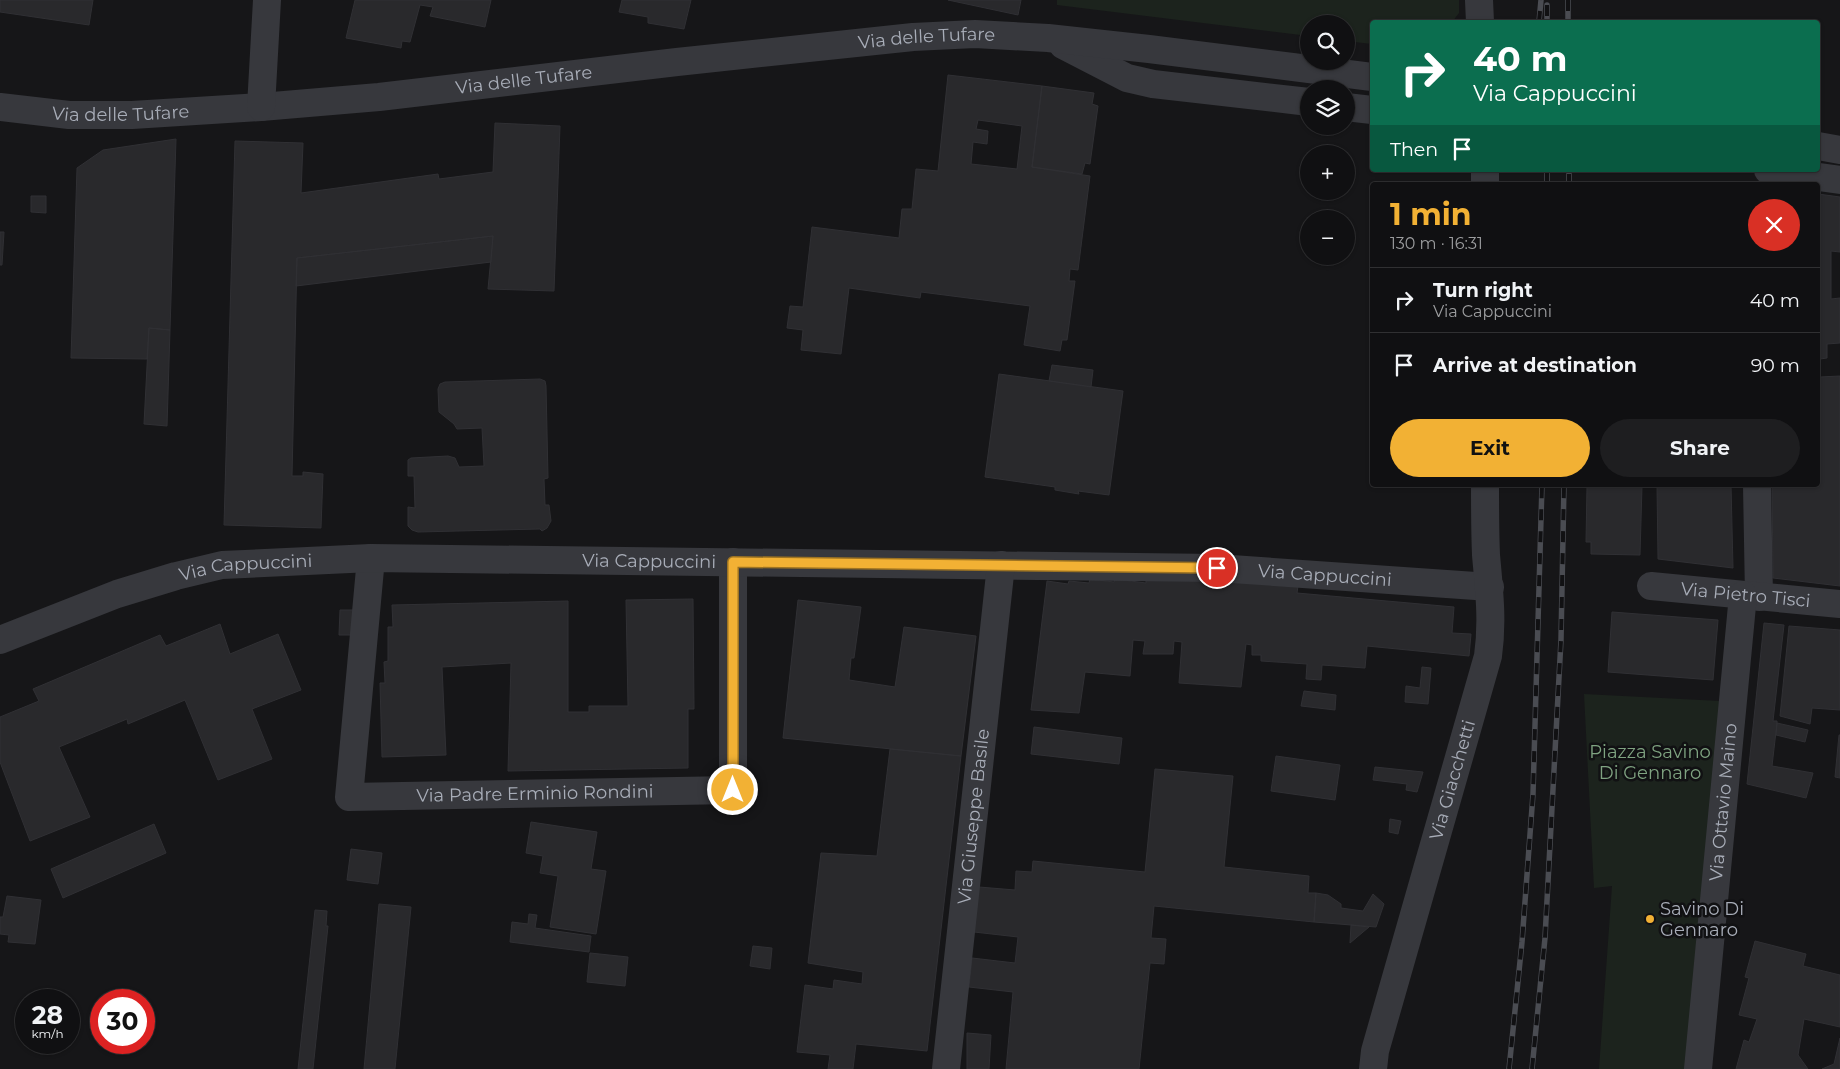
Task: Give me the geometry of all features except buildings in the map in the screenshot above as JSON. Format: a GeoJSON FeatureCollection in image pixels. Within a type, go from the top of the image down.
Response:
{"type":"FeatureCollection","features":[{"type":"Feature","properties":{"kind":"street"},"geometry":{"type":"LineString","coordinates":[[261,107],[267,0]]}},
{"type":"Feature","properties":{"kind":"street"},"geometry":{"type":"LineString","coordinates":[[1479,0],[1480,20]]}},
{"type":"Feature","properties":{"kind":"street","name":"Via delle Tufare"},"geometry":{"type":"LineString","coordinates":[[0,107],[69,115],[132,115],[261,107],[379,97],[677,62],[913,37],[975,34],[1048,38],[1370,77]]}},
{"type":"Feature","properties":{"kind":"street","name":"Via delle Tufare"},"geometry":{"type":"LineString","coordinates":[[1048,38],[1127,78],[1153,84],[1300,101]]}},
{"type":"Feature","properties":{"kind":"street"},"geometry":{"type":"LineString","coordinates":[[1355,108],[1370,110]]}},
{"type":"Feature","properties":{"kind":"street"},"geometry":{"type":"LineString","coordinates":[[1820,146],[1840,150]]}},
{"type":"Feature","properties":{"kind":"street"},"geometry":{"type":"LineString","coordinates":[[1782,172],[1840,180]]}},
{"type":"Feature","properties":{"kind":"street","name":"Via Giacchetti"},"geometry":{"type":"LineString","coordinates":[[1373,1069],[1375,1051],[1488,656],[1491,633],[1490,588],[1486,555],[1485,487]]}},
{"type":"Feature","properties":{"kind":"street","name":"Via Ottavio Maino"},"geometry":{"type":"LineString","coordinates":[[1698,1069],[1751,596],[1757,487]]}},
{"type":"Feature","properties":{"kind":"street","name":"Via Cappuccini"},"geometry":{"type":"LineString","coordinates":[[0,640],[117,594],[176,576],[222,565],[371,558],[1217,568],[1490,588]]}},
{"type":"Feature","properties":{"kind":"street","name":"Via Padre Erminio Rondini"},"geometry":{"type":"LineString","coordinates":[[371,558],[349,797],[733,790],[733,562]]}},
{"type":"Feature","properties":{"kind":"street","name":"Via Giuseppe Basile"},"geometry":{"type":"LineString","coordinates":[[946,1069],[1001,565]]}},
{"type":"Feature","properties":{"kind":"street","name":"Via Pietro Tisci"},"geometry":{"type":"LineString","coordinates":[[1651,586],[1840,604]]}},
{"type":"Feature","properties":{"kind":"green space"},"geometry":{"type":"Polygon","coordinates":[[[1057,0],[1459,0],[1459,13],[1454,20],[1370,20],[1370,44],[1355,42],[1355,15],[1300,15],[1300,35],[1057,5],[1057,0]]]}},
{"type":"Feature","properties":{"kind":"green space","name":"Piazza Savino Di Gennaro"},"geometry":{"type":"Polygon","coordinates":[[[1584,694],[1720,701],[1685,1069],[1599,1069],[1612,886],[1594,888],[1584,694]]]}},
{"type":"Feature","properties":{"kind":"railway"},"geometry":{"type":"LineString","coordinates":[[1539,20],[1541,0]]}},
{"type":"Feature","properties":{"kind":"railway"},"geometry":{"type":"LineString","coordinates":[[1568,0],[1568,20]]}},
{"type":"Feature","properties":{"kind":"railway"},"geometry":{"type":"LineString","coordinates":[[1547,5],[1547,20]]}},
{"type":"Feature","properties":{"kind":"railway"},"geometry":{"type":"LineString","coordinates":[[1547,172],[1547,182]]}},
{"type":"Feature","properties":{"kind":"railway"},"geometry":{"type":"LineString","coordinates":[[1569,172],[1569,182]]}},
{"type":"Feature","properties":{"kind":"railway"},"geometry":{"type":"LineString","coordinates":[[1509,1069],[1522,942],[1533,794],[1542,487]]}},
{"type":"Feature","properties":{"kind":"railway"},"geometry":{"type":"LineString","coordinates":[[1532,1069],[1545,938],[1561,640],[1564,487]]}},
{"type":"Feature","properties":{"kind":"place","name":"Savino Di Gennaro"},"geometry":{"type":"Point","coordinates":[1650,919]}},
{"type":"Feature","properties":{"kind":"route"},"geometry":{"type":"LineString","coordinates":[[733,790],[733,562],[1217,568]]}}]}
